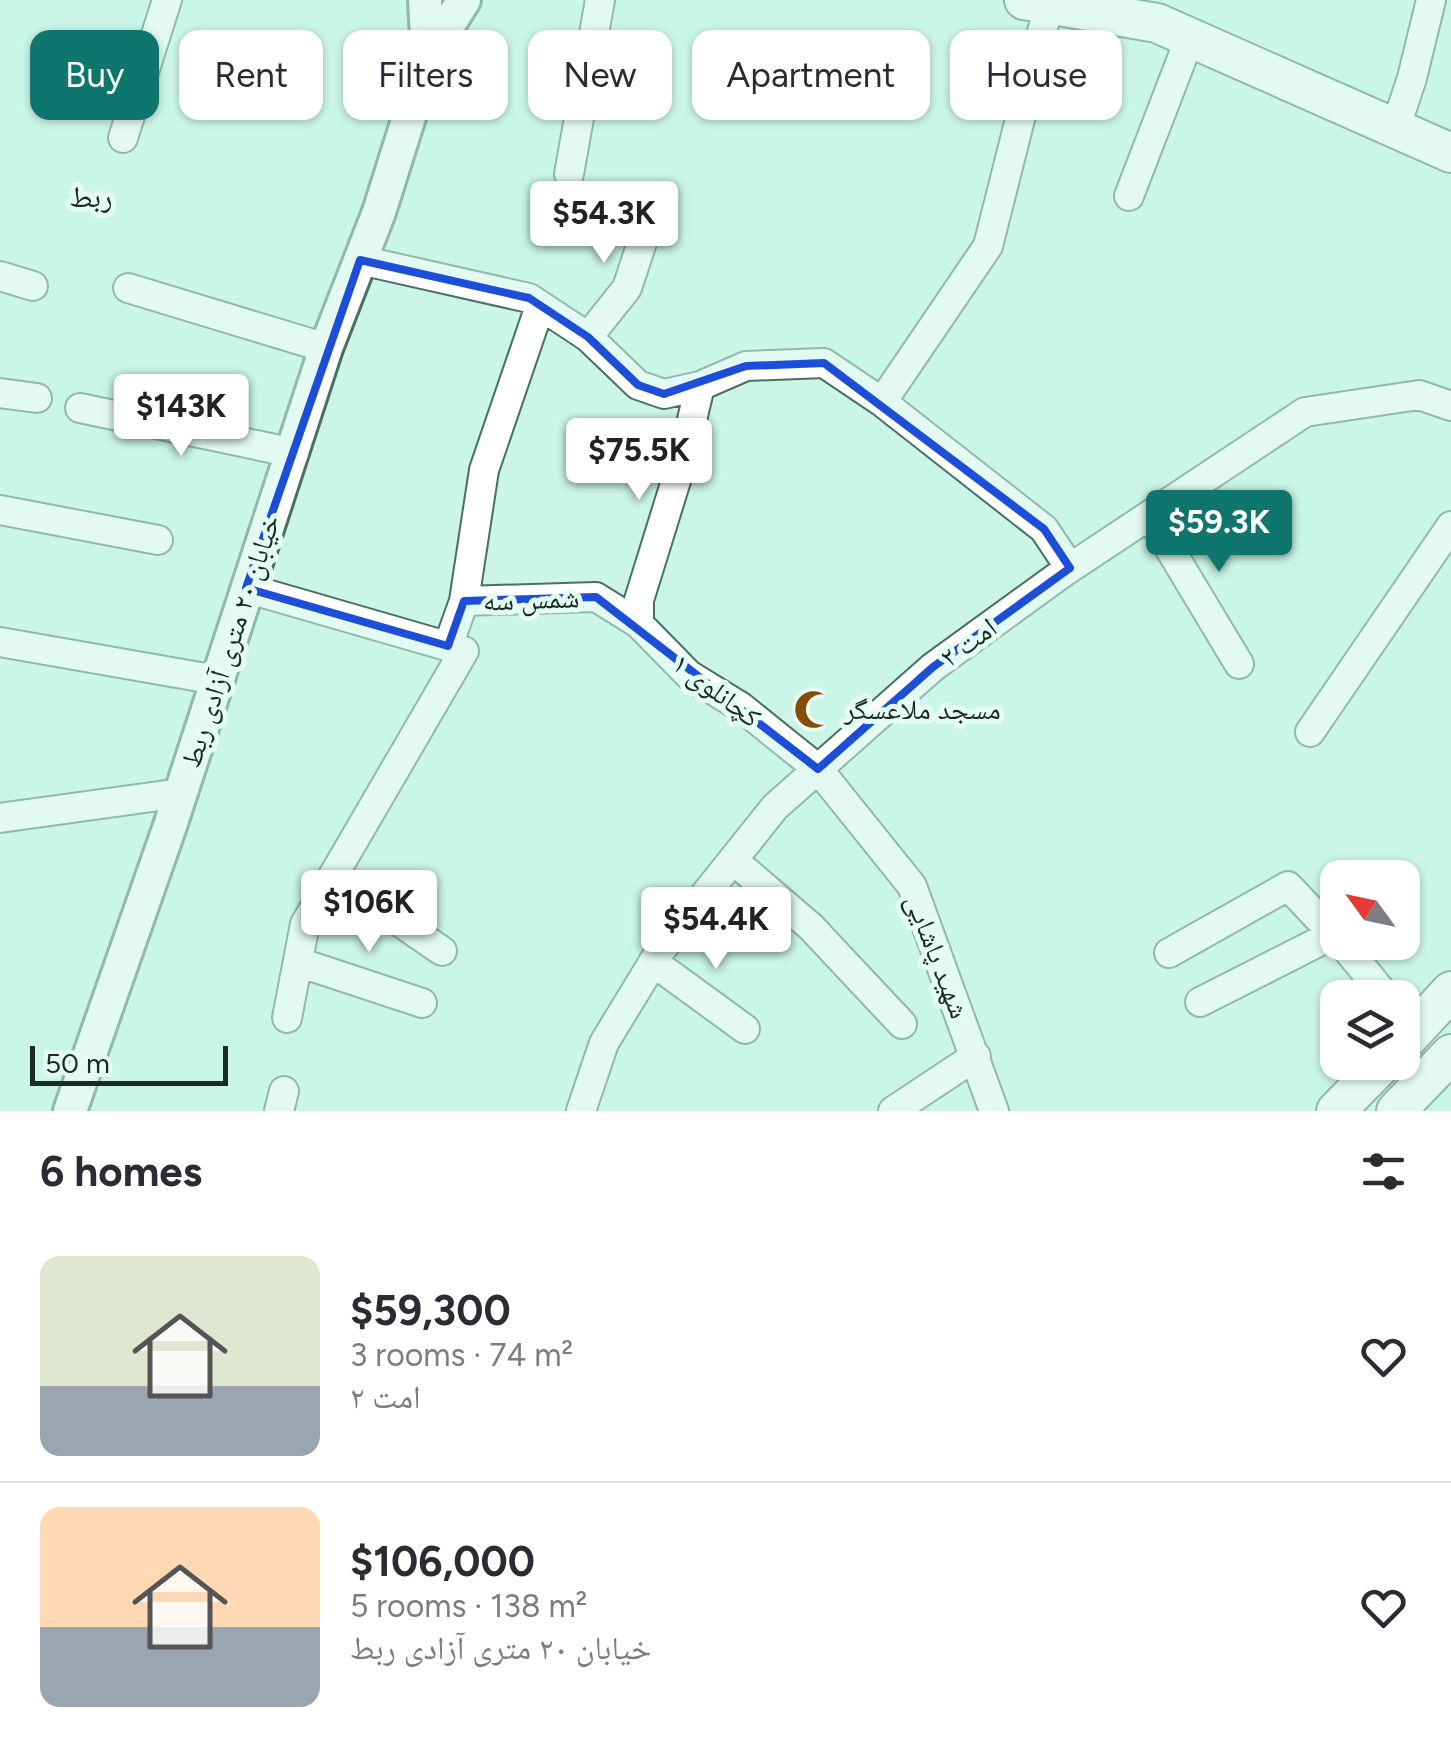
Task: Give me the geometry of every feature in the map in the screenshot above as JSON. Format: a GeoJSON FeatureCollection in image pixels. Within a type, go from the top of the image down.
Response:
{"type":"FeatureCollection","features":[{"type":"Feature","properties":{"kind":"main road"},"geometry":{"type":"LineString","coordinates":[[1036,2],[1170,19],[1451,153]]}},
{"type":"Feature","properties":{"kind":"main road"},"geometry":{"type":"LineString","coordinates":[[1420,1018],[1451,991]]}},
{"type":"Feature","properties":{"kind":"main road"},"geometry":{"type":"LineString","coordinates":[[1396,1111],[1451,1054]]}},
{"type":"Feature","properties":{"kind":"main road"},"geometry":{"type":"LineString","coordinates":[[1336,1111],[1366,1080]]}},
{"type":"Feature","properties":{"kind":"street"},"geometry":{"type":"LineString","coordinates":[[122,138],[167,0]]}},
{"type":"Feature","properties":{"kind":"street"},"geometry":{"type":"LineString","coordinates":[[425,0],[427,30]]}},
{"type":"Feature","properties":{"kind":"street"},"geometry":{"type":"LineString","coordinates":[[445,30],[464,0]]}},
{"type":"Feature","properties":{"kind":"street"},"geometry":{"type":"LineString","coordinates":[[569,174],[600,0]]}},
{"type":"Feature","properties":{"kind":"street"},"geometry":{"type":"LineString","coordinates":[[1396,126],[1431,0]]}},
{"type":"Feature","properties":{"kind":"street"},"geometry":{"type":"LineString","coordinates":[[882,402],[988,246],[1036,2]]}},
{"type":"Feature","properties":{"kind":"street"},"geometry":{"type":"LineString","coordinates":[[1129,196],[1170,19]]}},
{"type":"Feature","properties":{"kind":"street","name":"خیابان ۲۰ متری آزادی ربط"},"geometry":{"type":"LineString","coordinates":[[70,1111],[181,793],[326,348],[407,120]]}},
{"type":"Feature","properties":{"kind":"street"},"geometry":{"type":"LineString","coordinates":[[588,337],[628,288],[652,212]]}},
{"type":"Feature","properties":{"kind":"street"},"geometry":{"type":"LineString","coordinates":[[360,260],[528,298],[588,337],[638,386],[664,394],[700,386],[746,366],[824,363],[882,402],[1044,529],[1070,568]]}},
{"type":"Feature","properties":{"kind":"street"},"geometry":{"type":"LineString","coordinates":[[0,276],[33,286]]}},
{"type":"Feature","properties":{"kind":"street"},"geometry":{"type":"LineString","coordinates":[[128,288],[326,348]]}},
{"type":"Feature","properties":{"kind":"street"},"geometry":{"type":"LineString","coordinates":[[464,601],[484,470],[540,306]]}},
{"type":"Feature","properties":{"kind":"street"},"geometry":{"type":"LineString","coordinates":[[639,624],[640,600],[683,458],[700,386]]}},
{"type":"Feature","properties":{"kind":"street"},"geometry":{"type":"LineString","coordinates":[[0,393],[37,398]]}},
{"type":"Feature","properties":{"kind":"street","name":"امت ۲"},"geometry":{"type":"LineString","coordinates":[[581,1111],[604,1043],[653,962],[775,807],[933,668],[1070,568],[1305,412],[1419,396],[1451,406]]}},
{"type":"Feature","properties":{"kind":"street"},"geometry":{"type":"LineString","coordinates":[[80,408],[294,452]]}},
{"type":"Feature","properties":{"kind":"street"},"geometry":{"type":"LineString","coordinates":[[0,510],[158,540]]}},
{"type":"Feature","properties":{"kind":"street"},"geometry":{"type":"LineString","coordinates":[[1150,516],[1239,664]]}},
{"type":"Feature","properties":{"kind":"street"},"geometry":{"type":"LineString","coordinates":[[1310,732],[1451,526]]}},
{"type":"Feature","properties":{"kind":"street"},"geometry":{"type":"LineString","coordinates":[[246,588],[448,646]]}},
{"type":"Feature","properties":{"kind":"street","name":"شمس سه"},"geometry":{"type":"LineString","coordinates":[[333,876],[464,650],[448,646],[464,601],[596,598],[639,624]]}},
{"type":"Feature","properties":{"kind":"street","name":"کچانلوی ۱"},"geometry":{"type":"LineString","coordinates":[[639,624],[690,675],[741,707],[818,769]]}},
{"type":"Feature","properties":{"kind":"street"},"geometry":{"type":"LineString","coordinates":[[0,642],[216,680]]}},
{"type":"Feature","properties":{"kind":"street","name":"شهید پاشایی"},"geometry":{"type":"LineString","coordinates":[[818,769],[912,886],[994,1111]]}},
{"type":"Feature","properties":{"kind":"street"},"geometry":{"type":"LineString","coordinates":[[0,818],[181,793]]}},
{"type":"Feature","properties":{"kind":"street"},"geometry":{"type":"LineString","coordinates":[[733,860],[811,927],[902,1024]]}},
{"type":"Feature","properties":{"kind":"street"},"geometry":{"type":"LineString","coordinates":[[287,1018],[305,924],[333,876],[442,951]]}},
{"type":"Feature","properties":{"kind":"street"},"geometry":{"type":"LineString","coordinates":[[1169,954],[1288,886],[1320,921]]}},
{"type":"Feature","properties":{"kind":"street"},"geometry":{"type":"LineString","coordinates":[[1200,1002],[1320,947]]}},
{"type":"Feature","properties":{"kind":"street"},"geometry":{"type":"LineString","coordinates":[[1355,960],[1372,980]]}},
{"type":"Feature","properties":{"kind":"street"},"geometry":{"type":"LineString","coordinates":[[298,962],[422,1003]]}},
{"type":"Feature","properties":{"kind":"street"},"geometry":{"type":"LineString","coordinates":[[653,962],[746,1029]]}},
{"type":"Feature","properties":{"kind":"street"},"geometry":{"type":"LineString","coordinates":[[894,1111],[976,1056]]}},
{"type":"Feature","properties":{"kind":"highlighted area"},"geometry":{"type":"Polygon","coordinates":[[[360,260],[529,298],[588,337],[638,385],[664,394],[746,366],[824,363],[1044,529],[1070,568],[933,667],[818,769],[596,597],[464,601],[448,646],[246,588],[360,260]]]}},
{"type":"Feature","properties":{"kind":"place","name":"مسجد ملاعسگر"},"geometry":{"type":"Point","coordinates":[814,709]}},
{"type":"Feature","properties":{"kind":"district","name":"ربط"},"geometry":{"type":"Point","coordinates":[91,196]}}]}
